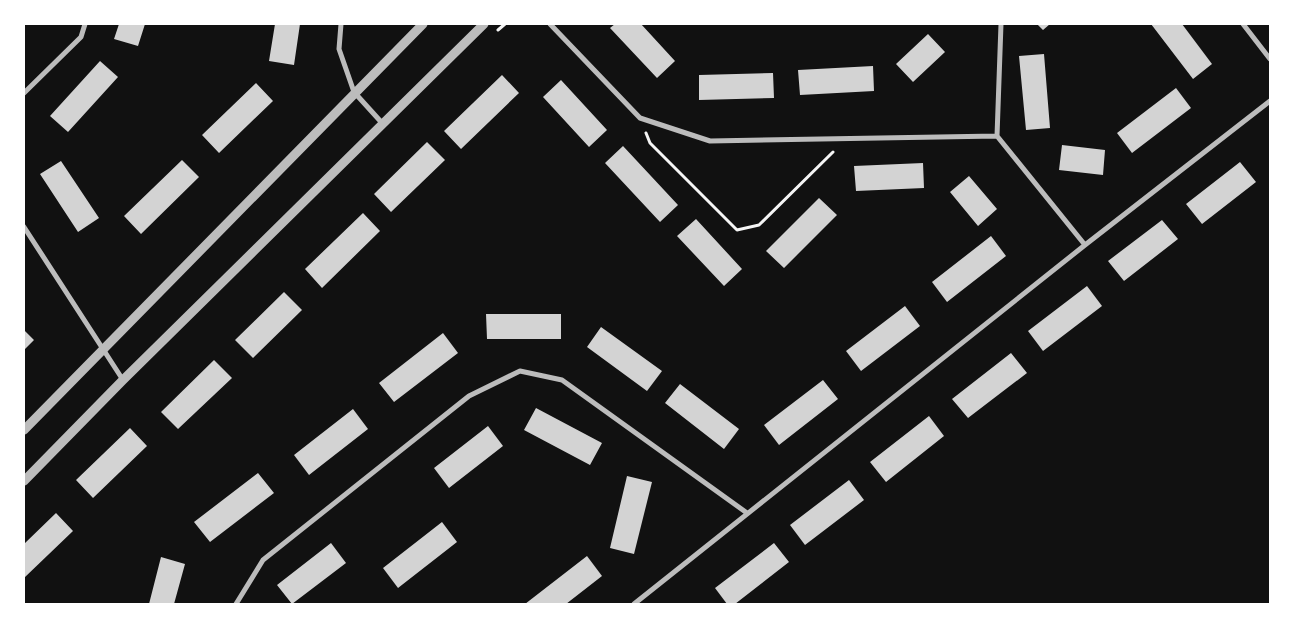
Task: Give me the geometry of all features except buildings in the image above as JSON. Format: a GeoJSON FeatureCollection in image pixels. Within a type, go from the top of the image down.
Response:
{"type":"FeatureCollection","features":[{"type":"Feature","properties":{"kind":"street"},"geometry":{"type":"LineString","coordinates":[[24,93],[81,37],[85,24]]}},
{"type":"Feature","properties":{"kind":"street"},"geometry":{"type":"LineString","coordinates":[[341,24],[339,48],[354,92],[383,125]]}},
{"type":"Feature","properties":{"kind":"street"},"geometry":{"type":"LineString","coordinates":[[24,430],[354,92],[423,24]]}},
{"type":"Feature","properties":{"kind":"street"},"geometry":{"type":"LineString","coordinates":[[24,481],[123,380],[484,24]]}},
{"type":"Feature","properties":{"kind":"street"},"geometry":{"type":"LineString","coordinates":[[550,24],[640,118],[710,141],[996,136]]}},
{"type":"Feature","properties":{"kind":"street"},"geometry":{"type":"LineString","coordinates":[[1001,24],[996,136],[1084,245]]}},
{"type":"Feature","properties":{"kind":"street"},"geometry":{"type":"LineString","coordinates":[[1243,24],[1270,59]]}},
{"type":"Feature","properties":{"kind":"street"},"geometry":{"type":"LineString","coordinates":[[634,604],[1084,245],[1270,101]]}},
{"type":"Feature","properties":{"kind":"street"},"geometry":{"type":"LineString","coordinates":[[24,227],[123,380]]}},
{"type":"Feature","properties":{"kind":"street"},"geometry":{"type":"LineString","coordinates":[[236,604],[263,560],[469,396],[520,371],[562,380],[747,513]]}},
{"type":"Feature","properties":{"kind":"path"},"geometry":{"type":"LineString","coordinates":[[640,118],[650,142],[737,230],[759,225],[846,139]]}}]}
